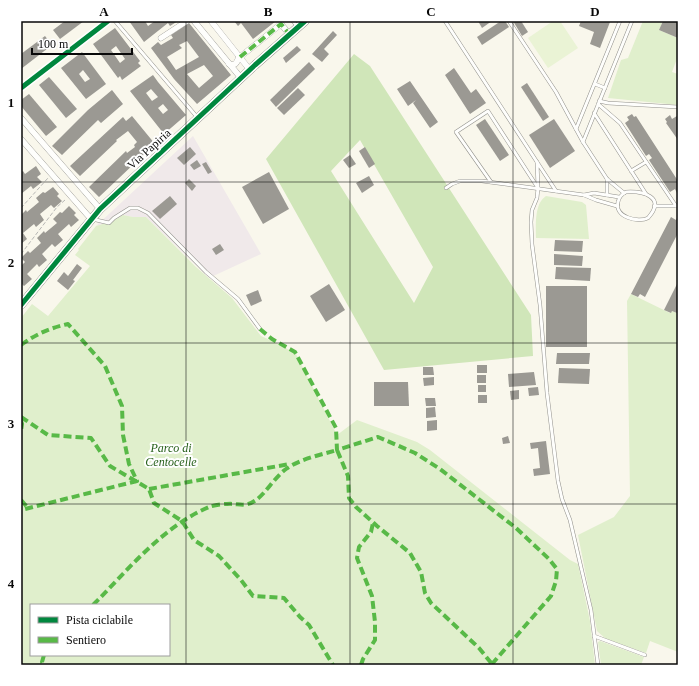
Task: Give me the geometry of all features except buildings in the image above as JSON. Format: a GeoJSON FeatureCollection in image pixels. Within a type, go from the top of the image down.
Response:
{"type":"FeatureCollection","features":[{"type":"Feature","properties":{"kind":"street"},"geometry":{"type":"LineString","coordinates":[[21,88],[108,21]]}},
{"type":"Feature","properties":{"kind":"street"},"geometry":{"type":"LineString","coordinates":[[161,38],[187,21]]}},
{"type":"Feature","properties":{"kind":"street"},"geometry":{"type":"LineString","coordinates":[[194,21],[241,78]]}},
{"type":"Feature","properties":{"kind":"street"},"geometry":{"type":"LineString","coordinates":[[211,21],[250,70]]}},
{"type":"Feature","properties":{"kind":"street","name":"Via Papiria"},"geometry":{"type":"LineString","coordinates":[[21,305],[100,209],[241,78],[290,35],[296,24],[306,21]]}},
{"type":"Feature","properties":{"kind":"street"},"geometry":{"type":"LineString","coordinates":[[229,64],[236,64],[239,57],[281,24],[290,35]]}},
{"type":"Feature","properties":{"kind":"street"},"geometry":{"type":"LineString","coordinates":[[21,118],[100,209]]}},
{"type":"Feature","properties":{"kind":"street"},"geometry":{"type":"LineString","coordinates":[[21,139],[91,219]]}},
{"type":"Feature","properties":{"kind":"lane"},"geometry":{"type":"LineString","coordinates":[[115,21],[198,118]]}},
{"type":"Feature","properties":{"kind":"lane"},"geometry":{"type":"LineString","coordinates":[[445,21],[556,191]]}},
{"type":"Feature","properties":{"kind":"lane"},"geometry":{"type":"LineString","coordinates":[[509,21],[553,88],[583,142],[607,179],[624,193]]}},
{"type":"Feature","properties":{"kind":"lane"},"geometry":{"type":"LineString","coordinates":[[576,129],[620,21]]}},
{"type":"Feature","properties":{"kind":"lane"},"geometry":{"type":"LineString","coordinates":[[583,142],[632,21]]}},
{"type":"Feature","properties":{"kind":"lane"},"geometry":{"type":"LineString","coordinates":[[595,84],[605,88]]}},
{"type":"Feature","properties":{"kind":"lane"},"geometry":{"type":"LineString","coordinates":[[599,102],[678,107]]}},
{"type":"Feature","properties":{"kind":"lane"},"geometry":{"type":"LineString","coordinates":[[599,102],[620,123],[677,206]]}},
{"type":"Feature","properties":{"kind":"lane"},"geometry":{"type":"LineString","coordinates":[[491,182],[456,132],[488,111],[538,188]]}},
{"type":"Feature","properties":{"kind":"lane"},"geometry":{"type":"LineString","coordinates":[[594,113],[646,194]]}},
{"type":"Feature","properties":{"kind":"lane"},"geometry":{"type":"LineString","coordinates":[[537,162],[538,188],[537,198],[532,210],[531,222],[532,244],[540,305],[546,393],[558,481],[576,543],[591,610],[598,665]]}},
{"type":"Feature","properties":{"kind":"lane"},"geometry":{"type":"LineString","coordinates":[[631,171],[646,162]]}},
{"type":"Feature","properties":{"kind":"lane"},"geometry":{"type":"LineString","coordinates":[[607,179],[607,195]]}},
{"type":"Feature","properties":{"kind":"lane"},"geometry":{"type":"LineString","coordinates":[[446,188],[460,181],[491,182],[584,195],[617,206]]}},
{"type":"Feature","properties":{"kind":"lane"},"geometry":{"type":"LineString","coordinates":[[629,192],[646,194],[653,198],[654,206],[651,215],[646,219],[642,220],[624,216],[618,211],[617,206],[619,198],[624,193],[629,192]]}},
{"type":"Feature","properties":{"kind":"lane"},"geometry":{"type":"LineString","coordinates":[[584,195],[594,193],[619,198]]}},
{"type":"Feature","properties":{"kind":"lane"},"geometry":{"type":"LineString","coordinates":[[654,206],[677,206]]}},
{"type":"Feature","properties":{"kind":"lane"},"geometry":{"type":"LineString","coordinates":[[91,219],[109,223],[130,208],[135,207],[148,213],[206,272],[238,299],[260,329]]}},
{"type":"Feature","properties":{"kind":"lane"},"geometry":{"type":"LineString","coordinates":[[594,636],[645,655]]}},
{"type":"Feature","properties":{"kind":"path"},"geometry":{"type":"LineString","coordinates":[[21,208],[51,175]]}},
{"type":"Feature","properties":{"kind":"path"},"geometry":{"type":"LineString","coordinates":[[21,254],[57,207],[70,195]]}},
{"type":"Feature","properties":{"kind":"shaded area"},"geometry":{"type":"Polygon","coordinates":[[[193,136],[261,254],[209,278],[146,217],[123,215],[113,221],[96,226],[193,136]]]}},
{"type":"Feature","properties":{"kind":"green space"},"geometry":{"type":"Polygon","coordinates":[[[553,21],[560,21],[578,48],[548,68],[528,38],[553,21]]]}},
{"type":"Feature","properties":{"kind":"green space"},"geometry":{"type":"Polygon","coordinates":[[[643,21],[663,21],[659,30],[678,38],[678,56],[672,72],[678,74],[678,105],[608,98],[621,60],[628,58],[643,21]]]}},
{"type":"Feature","properties":{"kind":"green space"},"geometry":{"type":"Polygon","coordinates":[[[354,54],[370,66],[531,315],[533,356],[384,370],[266,159],[354,54]],[[360,140],[331,171],[414,303],[433,267],[360,140]]]}},
{"type":"Feature","properties":{"kind":"green space"},"geometry":{"type":"Polygon","coordinates":[[[546,196],[582,202],[586,205],[589,239],[536,238],[536,221],[539,204],[546,196]]]}},
{"type":"Feature","properties":{"kind":"green space","name":"Parco di Centocelle"},"geometry":{"type":"Polygon","coordinates":[[[123,215],[146,217],[196,267],[232,298],[261,336],[296,354],[337,435],[357,420],[417,442],[430,450],[570,560],[578,564],[590,621],[595,665],[21,665],[21,318],[32,304],[48,316],[90,266],[75,255],[96,226],[113,221],[123,215]]]}},
{"type":"Feature","properties":{"kind":"green space"},"geometry":{"type":"Polygon","coordinates":[[[631,294],[670,313],[672,311],[677,313],[678,311],[678,652],[650,641],[646,653],[606,639],[597,631],[578,535],[614,517],[630,496],[627,301],[631,294]]]}},
{"type":"Feature","properties":{"kind":"green space"},"geometry":{"type":"Polygon","coordinates":[[[600,641],[644,657],[641,665],[601,665],[598,642],[600,641]]]}},
{"type":"Feature","properties":{"kind":"marked path"},"geometry":{"type":"LineString","coordinates":[[240,57],[281,24],[290,35]]}},
{"type":"Feature","properties":{"kind":"marked path"},"geometry":{"type":"LineString","coordinates":[[21,345],[43,332],[68,324],[105,366],[122,406],[123,435],[129,464],[137,481],[21,510]]}},
{"type":"Feature","properties":{"kind":"marked path"},"geometry":{"type":"LineString","coordinates":[[260,329],[272,339],[295,352],[336,428],[337,450],[378,437],[415,453],[440,469],[516,528],[549,559],[557,569],[556,581],[551,596],[492,664]]}},
{"type":"Feature","properties":{"kind":"marked path"},"geometry":{"type":"LineString","coordinates":[[21,417],[48,435],[91,438],[110,466],[149,489],[154,503],[182,521],[194,540],[219,556],[241,580],[253,596],[284,598],[309,625],[333,665]]}},
{"type":"Feature","properties":{"kind":"marked path"},"geometry":{"type":"LineString","coordinates":[[21,421],[21,431]]}},
{"type":"Feature","properties":{"kind":"marked path"},"geometry":{"type":"LineString","coordinates":[[94,604],[146,550],[176,526],[209,507],[223,504],[249,504],[256,500],[286,469],[310,458],[337,450],[348,476],[349,498],[356,507],[377,526],[410,553],[421,572],[425,593],[431,603],[479,648],[492,664],[490,665]]}},
{"type":"Feature","properties":{"kind":"marked path"},"geometry":{"type":"LineString","coordinates":[[149,489],[290,464]]}},
{"type":"Feature","properties":{"kind":"marked path"},"geometry":{"type":"LineString","coordinates":[[21,500],[28,508]]}},
{"type":"Feature","properties":{"kind":"marked path"},"geometry":{"type":"LineString","coordinates":[[361,665],[375,640],[375,622],[372,596],[357,558],[359,547],[371,532],[373,523]]}},
{"type":"Feature","properties":{"kind":"marked path"},"geometry":{"type":"LineString","coordinates":[[44,656],[42,662],[44,665]]}},
{"type":"Feature","properties":{"kind":"cycle path"},"geometry":{"type":"LineString","coordinates":[[21,88],[108,21]]}},
{"type":"Feature","properties":{"kind":"cycle path"},"geometry":{"type":"LineString","coordinates":[[21,305],[100,209],[255,65],[305,21]]}}]}
